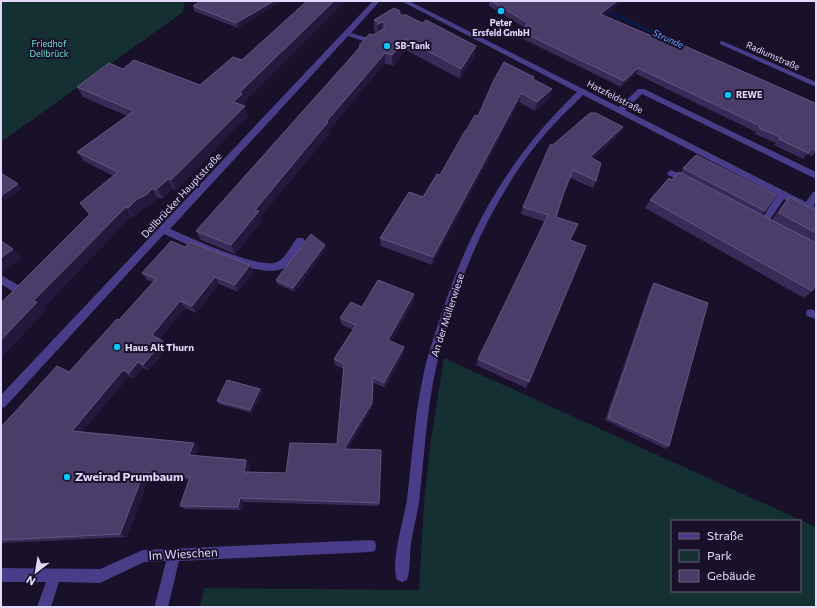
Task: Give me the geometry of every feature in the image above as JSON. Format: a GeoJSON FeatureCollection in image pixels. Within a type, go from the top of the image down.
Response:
{"type":"FeatureCollection","features":[{"type":"Feature","properties":{"kind":"street","name":"Dellbrücker Hauptstraße"},"geometry":{"type":"LineString","coordinates":[[1,403],[377,1]]}},
{"type":"Feature","properties":{"kind":"street","name":"Hatzfeldstraße"},"geometry":{"type":"LineString","coordinates":[[404,1],[420,13],[582,92],[816,211]]}},
{"type":"Feature","properties":{"kind":"street"},"geometry":{"type":"LineString","coordinates":[[347,34],[373,42],[383,36]]}},
{"type":"Feature","properties":{"kind":"street","name":"Radiumstraße"},"geometry":{"type":"LineString","coordinates":[[722,43],[816,85]]}},
{"type":"Feature","properties":{"kind":"street","name":"An der Müllerwiese"},"geometry":{"type":"LineString","coordinates":[[402,575],[404,549],[413,502],[424,400],[434,352],[450,302],[472,243],[500,190],[538,137],[582,92]]}},
{"type":"Feature","properties":{"kind":"street"},"geometry":{"type":"LineString","coordinates":[[620,111],[641,92],[816,176]]}},
{"type":"Feature","properties":{"kind":"street"},"geometry":{"type":"LineString","coordinates":[[671,173],[698,187]]}},
{"type":"Feature","properties":{"kind":"street"},"geometry":{"type":"LineString","coordinates":[[751,215],[768,224],[783,194]]}},
{"type":"Feature","properties":{"kind":"street"},"geometry":{"type":"LineString","coordinates":[[808,207],[816,194]]}},
{"type":"Feature","properties":{"kind":"street"},"geometry":{"type":"LineString","coordinates":[[163,230],[244,263],[265,268],[281,265],[300,241]]}},
{"type":"Feature","properties":{"kind":"street"},"geometry":{"type":"LineString","coordinates":[[1,279],[15,288]]}},
{"type":"Feature","properties":{"kind":"street","name":"Im Wieschen"},"geometry":{"type":"LineString","coordinates":[[1,575],[100,576],[143,556],[370,546]]}},
{"type":"Feature","properties":{"kind":"street"},"geometry":{"type":"LineString","coordinates":[[162,605],[174,554]]}},
{"type":"Feature","properties":{"kind":"street"},"geometry":{"type":"LineString","coordinates":[[44,607],[55,576]]}},
{"type":"Feature","properties":{"kind":"green space","name":"Friedhof Dellbrück"},"geometry":{"type":"Polygon","coordinates":[[[1,1],[185,1],[183,12],[1,142],[1,1]]]}},
{"type":"Feature","properties":{"kind":"green space"},"geometry":{"type":"Polygon","coordinates":[[[444,358],[801,520],[671,520],[671,592],[801,592],[801,520],[816,527],[816,607],[200,607],[204,588],[419,590],[424,503],[431,439],[444,358]]]}},
{"type":"Feature","properties":{"kind":"building"},"geometry":{"type":"Polygon","coordinates":[[[200,1],[274,1],[236,23],[193,6],[200,1]]]}},
{"type":"Feature","properties":{"kind":"building"},"geometry":{"type":"Polygon","coordinates":[[[307,1],[334,1],[240,92],[242,94],[233,102],[245,106],[171,180],[168,179],[157,189],[152,189],[146,195],[137,199],[128,208],[126,207],[33,301],[37,302],[1,340],[1,303],[90,214],[80,203],[118,172],[77,152],[134,111],[77,87],[109,63],[123,69],[134,60],[200,85],[233,57],[242,60],[307,1]]]}},
{"type":"Feature","properties":{"kind":"building"},"geometry":{"type":"Polygon","coordinates":[[[491,1],[617,1],[600,14],[675,46],[678,43],[815,103],[816,102],[816,150],[812,148],[808,153],[779,139],[780,137],[759,128],[760,126],[638,68],[624,81],[522,32],[528,23],[491,1]]]}},
{"type":"Feature","properties":{"kind":"building"},"geometry":{"type":"Polygon","coordinates":[[[394,8],[400,11],[400,15],[406,15],[422,23],[426,20],[476,46],[461,69],[406,39],[392,55],[385,53],[326,122],[328,122],[255,210],[259,211],[231,245],[196,231],[361,46],[359,46],[369,34],[373,35],[385,28],[385,23],[382,22],[377,25],[379,23],[374,20],[394,8]]]}},
{"type":"Feature","properties":{"kind":"building"},"geometry":{"type":"Polygon","coordinates":[[[504,62],[534,77],[533,79],[552,89],[537,102],[521,93],[433,257],[380,238],[409,192],[423,197],[437,174],[440,175],[475,115],[478,116],[494,80],[504,62]]]}},
{"type":"Feature","properties":{"kind":"building"},"geometry":{"type":"Polygon","coordinates":[[[590,113],[596,113],[623,127],[590,157],[601,163],[596,181],[573,170],[564,192],[556,217],[578,224],[570,240],[586,246],[529,382],[478,359],[548,215],[523,207],[550,145],[554,144],[590,113]]]}},
{"type":"Feature","properties":{"kind":"building"},"geometry":{"type":"Polygon","coordinates":[[[696,155],[776,195],[765,211],[683,168],[696,155]]]}},
{"type":"Feature","properties":{"kind":"building"},"geometry":{"type":"Polygon","coordinates":[[[679,172],[816,243],[816,285],[812,291],[650,200],[669,178],[672,180],[679,172]]]}},
{"type":"Feature","properties":{"kind":"building"},"geometry":{"type":"Polygon","coordinates":[[[1,173],[18,184],[1,196],[1,173]]]}},
{"type":"Feature","properties":{"kind":"building"},"geometry":{"type":"Polygon","coordinates":[[[789,197],[816,211],[816,233],[779,213],[789,197]]]}},
{"type":"Feature","properties":{"kind":"building"},"geometry":{"type":"Polygon","coordinates":[[[311,234],[325,245],[293,288],[276,280],[311,234]]]}},
{"type":"Feature","properties":{"kind":"building"},"geometry":{"type":"Polygon","coordinates":[[[1,241],[13,249],[1,258],[1,241]]]}},
{"type":"Feature","properties":{"kind":"building"},"geometry":{"type":"Polygon","coordinates":[[[171,241],[185,247],[190,242],[250,265],[235,285],[215,277],[192,306],[180,301],[152,335],[163,341],[143,365],[138,362],[129,373],[123,370],[72,431],[194,443],[189,455],[246,460],[244,472],[286,473],[290,443],[337,444],[344,364],[334,359],[356,325],[340,318],[351,302],[362,307],[378,280],[414,294],[388,340],[404,347],[384,383],[373,377],[372,403],[344,449],[381,450],[379,503],[240,498],[238,507],[180,506],[190,477],[144,472],[120,534],[1,540],[1,427],[57,366],[69,372],[117,319],[119,320],[156,279],[142,273],[171,241]]]}},
{"type":"Feature","properties":{"kind":"building"},"geometry":{"type":"Polygon","coordinates":[[[654,283],[708,303],[669,446],[608,418],[654,283]]]}},
{"type":"Feature","properties":{"kind":"building"},"geometry":{"type":"Polygon","coordinates":[[[227,380],[260,389],[250,410],[217,401],[227,380]]]}},
{"type":"Feature","properties":{"kind":"waterway","name":"Strunde"},"geometry":{"type":"LineString","coordinates":[[585,1],[685,47]]}},
{"type":"Feature","properties":{"kind":"place","name":"Peter Ersfeld GmbH"},"geometry":{"type":"Point","coordinates":[501,11]}},
{"type":"Feature","properties":{"kind":"place","name":"SB-Tank"},"geometry":{"type":"Point","coordinates":[387,46]}},
{"type":"Feature","properties":{"kind":"place","name":"REWE"},"geometry":{"type":"Point","coordinates":[728,95]}},
{"type":"Feature","properties":{"kind":"place","name":"Haus Alt Thurn"},"geometry":{"type":"Point","coordinates":[117,347]}},
{"type":"Feature","properties":{"kind":"place","name":"Zweirad Prumbaum"},"geometry":{"type":"Point","coordinates":[67,477]}}]}
